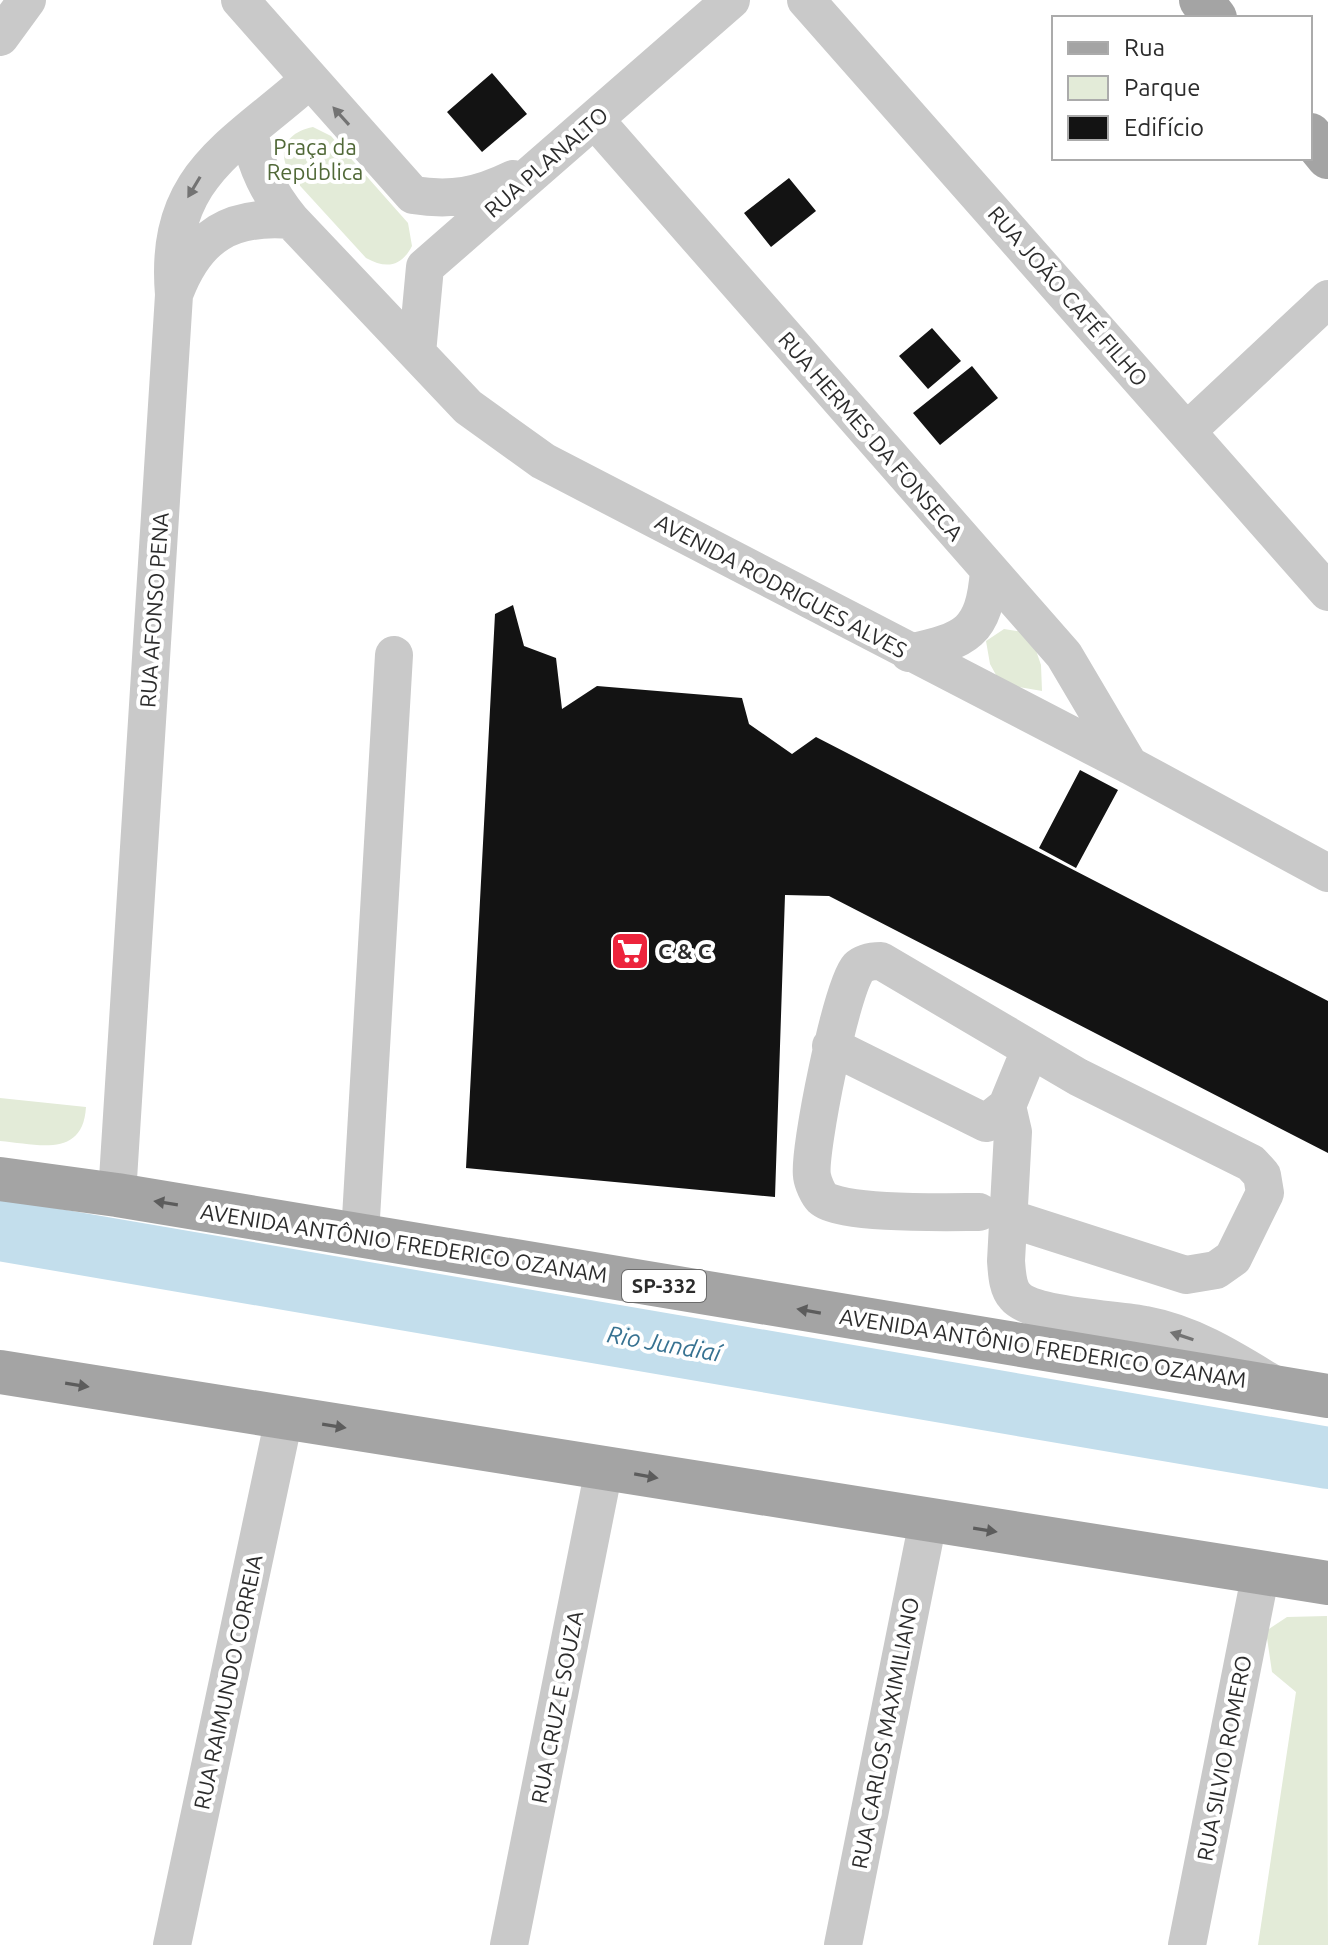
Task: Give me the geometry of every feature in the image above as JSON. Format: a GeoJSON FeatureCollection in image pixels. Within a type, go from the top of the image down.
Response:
{"type":"FeatureCollection","features":[{"type":"Feature","properties":{"kind":"main road"},"geometry":{"type":"LineString","coordinates":[[1201,0],[1213,16]]}},
{"type":"Feature","properties":{"kind":"main road"},"geometry":{"type":"LineString","coordinates":[[1312,137],[1328,157]]}},
{"type":"Feature","properties":{"kind":"main road","name":"AVENIDA ANTÔNIO FREDERICO OZANAM"},"geometry":{"type":"LineString","coordinates":[[0,1179],[117,1195],[1328,1396]]}},
{"type":"Feature","properties":{"kind":"main road"},"geometry":{"type":"LineString","coordinates":[[0,1372],[1328,1583]]}},
{"type":"Feature","properties":{"kind":"street"},"geometry":{"type":"LineString","coordinates":[[0,37],[27,0]]}},
{"type":"Feature","properties":{"kind":"street"},"geometry":{"type":"LineString","coordinates":[[240,0],[429,216],[434,243],[425,267],[417,353]]}},
{"type":"Feature","properties":{"kind":"street","name":"RUA PLANALTO"},"geometry":{"type":"LineString","coordinates":[[354,285],[380,292],[405,286],[731,0]]}},
{"type":"Feature","properties":{"kind":"street","name":"RUA JOÃO CAFÉ FILHO"},"geometry":{"type":"LineString","coordinates":[[806,0],[1328,592]]}},
{"type":"Feature","properties":{"kind":"street","name":"RUA AFONSO PENA"},"geometry":{"type":"LineString","coordinates":[[117,1195],[174,295],[171,257],[177,220],[188,196],[217,156],[249,133],[309,80]]}},
{"type":"Feature","properties":{"kind":"street","name":"RUA HERMES DA FONSECA"},"geometry":{"type":"LineString","coordinates":[[595,120],[1064,655],[1129,765]]}},
{"type":"Feature","properties":{"kind":"street","name":"AVENIDA RODRIGUES ALVES"},"geometry":{"type":"LineString","coordinates":[[249,133],[256,167],[270,194],[291,220],[468,407],[543,461],[1129,765],[1328,873]]}},
{"type":"Feature","properties":{"kind":"street"},"geometry":{"type":"LineString","coordinates":[[413,195],[446,200],[481,195],[544,165]]}},
{"type":"Feature","properties":{"kind":"street"},"geometry":{"type":"LineString","coordinates":[[174,295],[185,266],[204,242],[231,225],[260,217],[291,220]]}},
{"type":"Feature","properties":{"kind":"street"},"geometry":{"type":"LineString","coordinates":[[1187,431],[1328,299]]}},
{"type":"Feature","properties":{"kind":"street"},"geometry":{"type":"LineString","coordinates":[[909,653],[949,644],[975,626],[986,605],[989,571]]}},
{"type":"Feature","properties":{"kind":"street"},"geometry":{"type":"LineString","coordinates":[[360,1235],[394,655]]}},
{"type":"Feature","properties":{"kind":"street"},"geometry":{"type":"LineString","coordinates":[[870,961],[881,961],[1030,1050],[1251,1163],[1262,1175],[1265,1193],[1233,1258],[1216,1270],[1186,1275],[994,1215],[831,1205],[820,1196],[812,1175],[831,1046],[848,985],[858,968],[870,961]]}},
{"type":"Feature","properties":{"kind":"street"},"geometry":{"type":"LineString","coordinates":[[831,1046],[996,1114],[1013,1132],[994,1215],[1008,1281],[1015,1297],[1039,1309],[1148,1325],[1209,1345],[1275,1385]]}},
{"type":"Feature","properties":{"kind":"street"},"geometry":{"type":"LineString","coordinates":[[996,1114],[1030,1050]]}},
{"type":"Feature","properties":{"kind":"street","name":"RUA RAIMUNDO CORREIA"},"geometry":{"type":"LineString","coordinates":[[172,1945],[284,1418]]}},
{"type":"Feature","properties":{"kind":"street","name":"RUA CRUZ E SOUZA"},"geometry":{"type":"LineString","coordinates":[[509,1945],[604,1469]]}},
{"type":"Feature","properties":{"kind":"street","name":"RUA CARLOS MAXIMILIANO"},"geometry":{"type":"LineString","coordinates":[[843,1945],[928,1521]]}},
{"type":"Feature","properties":{"kind":"street","name":"RUA SILVIO ROMERO"},"geometry":{"type":"LineString","coordinates":[[1187,1945],[1261,1572]]}},
{"type":"Feature","properties":{"kind":"green space","name":"Praça da República"},"geometry":{"type":"Polygon","coordinates":[[[313,127],[331,136],[408,223],[412,246],[398,262],[386,265],[366,258],[292,177],[284,160],[286,145],[295,134],[313,127]]]}},
{"type":"Feature","properties":{"kind":"green space"},"geometry":{"type":"Polygon","coordinates":[[[1004,629],[1030,633],[1041,665],[1042,691],[1001,684],[990,664],[986,641],[1004,629]]]}},
{"type":"Feature","properties":{"kind":"green space"},"geometry":{"type":"Polygon","coordinates":[[[0,1098],[86,1107],[83,1124],[76,1135],[56,1145],[0,1141],[0,1098]]]}},
{"type":"Feature","properties":{"kind":"green space"},"geometry":{"type":"Polygon","coordinates":[[[1327,1616],[1328,1945],[1258,1945],[1296,1692],[1272,1672],[1266,1631],[1287,1617],[1327,1616]]]}},
{"type":"Feature","properties":{"kind":"building"},"geometry":{"type":"Polygon","coordinates":[[[492,73],[527,114],[482,152],[447,112],[492,73]]]}},
{"type":"Feature","properties":{"kind":"building"},"geometry":{"type":"Polygon","coordinates":[[[789,178],[816,211],[771,247],[744,213],[789,178]]]}},
{"type":"Feature","properties":{"kind":"building"},"geometry":{"type":"Polygon","coordinates":[[[932,328],[961,361],[928,389],[899,356],[932,328]]]}},
{"type":"Feature","properties":{"kind":"building"},"geometry":{"type":"Polygon","coordinates":[[[972,366],[998,398],[940,445],[913,413],[972,366]]]}},
{"type":"Feature","properties":{"kind":"building","name":"C & C"},"geometry":{"type":"Polygon","coordinates":[[[513,605],[524,646],[556,658],[562,709],[597,686],[742,698],[749,724],[792,754],[816,737],[1328,1001],[1328,1153],[829,896],[785,895],[775,1197],[466,1168],[495,614],[513,605]]]}},
{"type":"Feature","properties":{"kind":"building"},"geometry":{"type":"Polygon","coordinates":[[[1080,770],[1118,790],[1076,868],[1039,848],[1080,770]]]}},
{"type":"Feature","properties":{"kind":"waterway","name":"Rio Jundiaí"},"geometry":{"type":"LineString","coordinates":[[0,1230],[1328,1458]]}},
{"type":"Feature","properties":{"kind":"place","name":"C & C"},"geometry":{"type":"Point","coordinates":[630,951]}}]}
